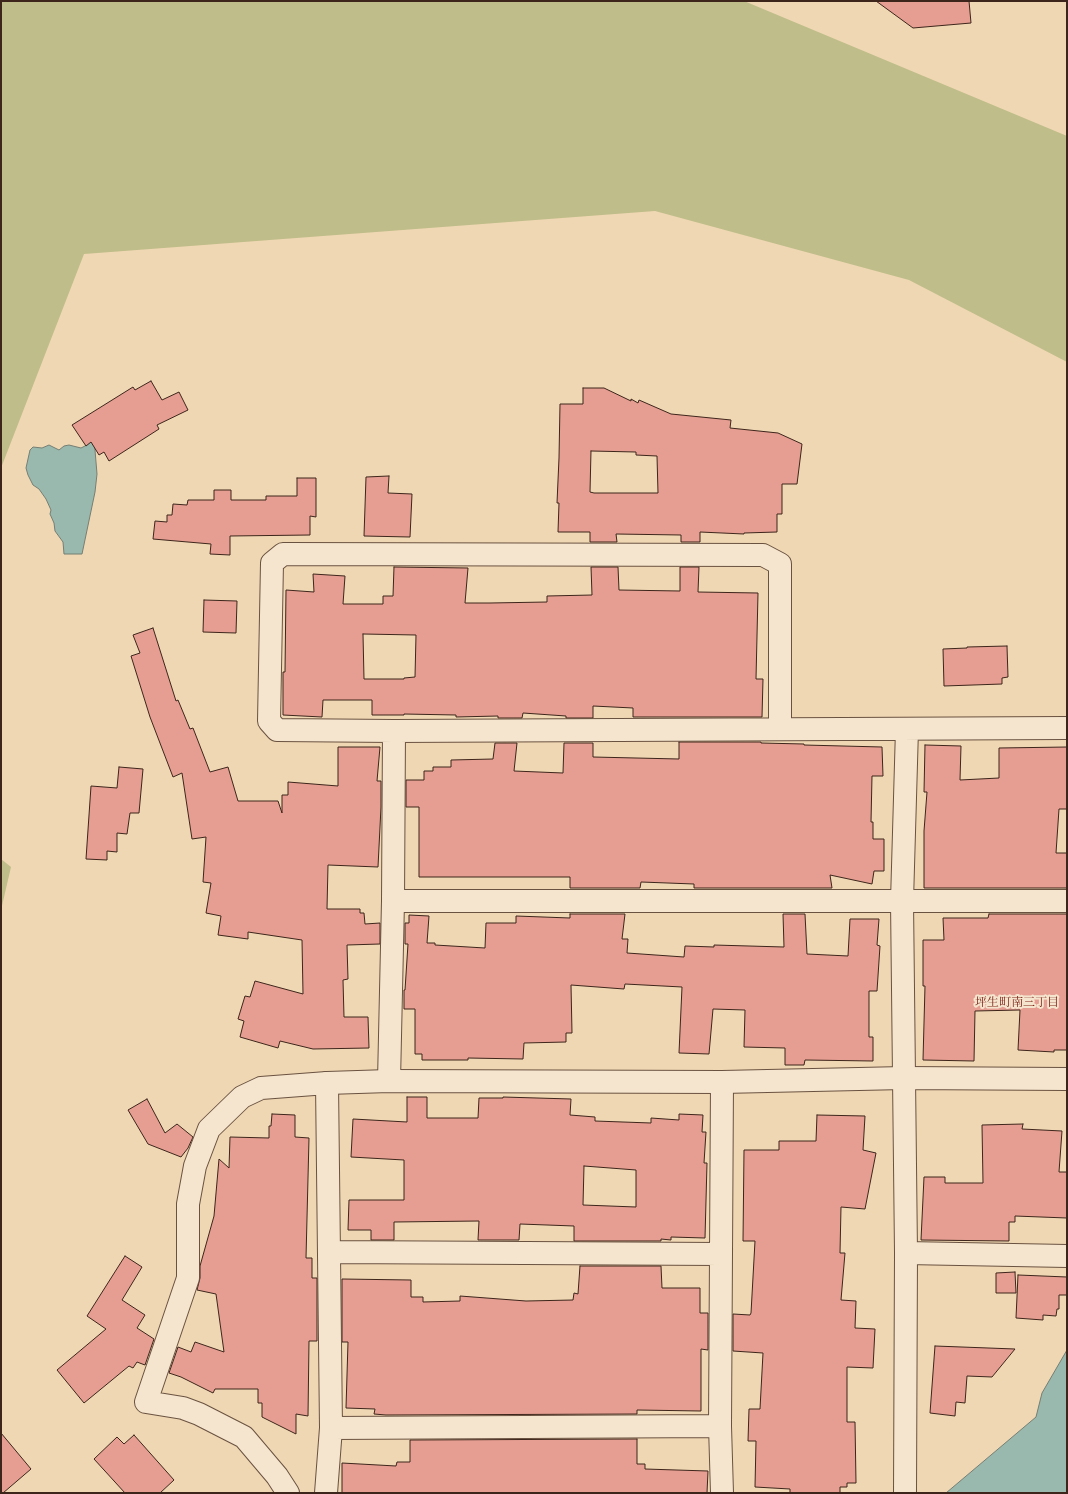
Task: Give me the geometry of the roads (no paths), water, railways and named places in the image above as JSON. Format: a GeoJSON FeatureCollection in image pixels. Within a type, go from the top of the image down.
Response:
{"type":"FeatureCollection","features":[{"type":"Feature","properties":{"kind":"street"},"geometry":{"type":"LineString","coordinates":[[780,728],[780,564],[763,555],[283,554],[272,563],[269,721],[277,730],[394,731],[780,728],[1067,728]]}},
{"type":"Feature","properties":{"kind":"street"},"geometry":{"type":"LineString","coordinates":[[905,1493],[906,1253],[902,901],[907,729]]}},
{"type":"Feature","properties":{"kind":"street"},"geometry":{"type":"LineString","coordinates":[[389,1081],[393,901],[394,731]]}},
{"type":"Feature","properties":{"kind":"street"},"geometry":{"type":"LineString","coordinates":[[393,901],[1067,901]]}},
{"type":"Feature","properties":{"kind":"street"},"geometry":{"type":"LineString","coordinates":[[288,1493],[277,1476],[244,1437],[199,1414],[183,1408],[146,1402],[188,1278],[188,1204],[195,1166],[209,1129],[242,1097],[261,1088],[327,1083],[389,1081],[722,1082],[904,1078],[1067,1079]]}},
{"type":"Feature","properties":{"kind":"street"},"geometry":{"type":"LineString","coordinates":[[722,1082],[720,1426],[722,1493]]}},
{"type":"Feature","properties":{"kind":"street"},"geometry":{"type":"LineString","coordinates":[[326,1493],[331,1428],[327,1083]]}},
{"type":"Feature","properties":{"kind":"street"},"geometry":{"type":"LineString","coordinates":[[329,1252],[721,1254]]}},
{"type":"Feature","properties":{"kind":"street"},"geometry":{"type":"LineString","coordinates":[[906,1253],[1067,1256]]}},
{"type":"Feature","properties":{"kind":"street"},"geometry":{"type":"LineString","coordinates":[[331,1428],[720,1426]]}},
{"type":"Feature","properties":{"kind":"water"},"geometry":{"type":"Polygon","coordinates":[[[90,439],[94,441],[97,474],[95,492],[82,554],[64,554],[63,542],[55,531],[54,523],[50,514],[51,510],[46,499],[39,489],[33,485],[28,475],[26,468],[30,450],[33,447],[42,448],[49,445],[59,450],[64,446],[69,445],[81,448],[87,445],[90,439]]]}},
{"type":"Feature","properties":{"kind":"water"},"geometry":{"type":"Polygon","coordinates":[[[1067,1350],[1067,1493],[946,1493],[1036,1417],[1042,1393],[1067,1350]]]}},
{"type":"Feature","properties":{"kind":"district","name":"坪生町南三丁目"},"geometry":{"type":"Point","coordinates":[1017,1003]}}]}
